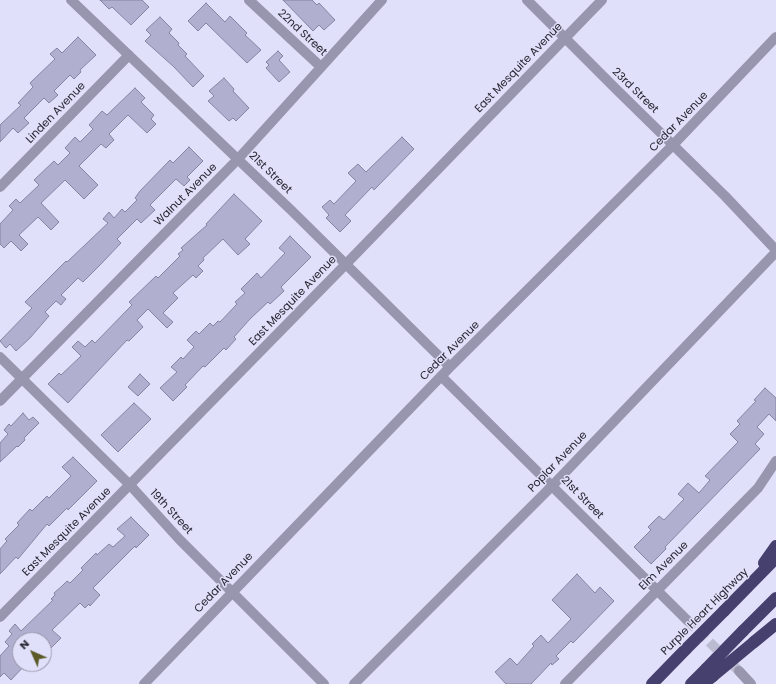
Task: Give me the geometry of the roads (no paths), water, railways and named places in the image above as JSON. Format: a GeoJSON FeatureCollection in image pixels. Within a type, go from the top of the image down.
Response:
{"type":"FeatureCollection","features":[{"type":"Feature","properties":{"kind":"highway"},"geometry":{"type":"LineString","coordinates":[[742,593],[776,546]]}},
{"type":"Feature","properties":{"kind":"highway","name":"Purple Heart Highway"},"geometry":{"type":"LineString","coordinates":[[652,684],[776,558]]}},
{"type":"Feature","properties":{"kind":"highway"},"geometry":{"type":"LineString","coordinates":[[703,684],[710,672],[744,631],[776,598]]}},
{"type":"Feature","properties":{"kind":"highway"},"geometry":{"type":"LineString","coordinates":[[691,684],[754,642],[776,624]]}},
{"type":"Feature","properties":{"kind":"street","name":"21st Street"},"geometry":{"type":"LineString","coordinates":[[71,0],[238,159],[450,367]]}},
{"type":"Feature","properties":{"kind":"street","name":"22nd Street"},"geometry":{"type":"LineString","coordinates":[[249,0],[321,67]]}},
{"type":"Feature","properties":{"kind":"street","name":"Walnut Avenue"},"geometry":{"type":"LineString","coordinates":[[0,401],[238,159],[382,0]]}},
{"type":"Feature","properties":{"kind":"street","name":"23rd Street"},"geometry":{"type":"LineString","coordinates":[[527,0],[673,145],[776,251]]}},
{"type":"Feature","properties":{"kind":"street","name":"East Mesquite Avenue"},"geometry":{"type":"LineString","coordinates":[[0,617],[602,0]]}},
{"type":"Feature","properties":{"kind":"street","name":"Cedar Avenue"},"geometry":{"type":"LineString","coordinates":[[144,684],[441,376],[673,145],[776,37]]}},
{"type":"Feature","properties":{"kind":"street","name":"Linden Avenue"},"geometry":{"type":"LineString","coordinates":[[0,187],[129,55]]}},
{"type":"Feature","properties":{"kind":"street","name":"Poplar Avenue"},"geometry":{"type":"LineString","coordinates":[[354,684],[552,486],[776,251]]}},
{"type":"Feature","properties":{"kind":"street","name":"19th Street"},"geometry":{"type":"LineString","coordinates":[[0,357],[130,485],[179,539],[233,591],[324,684]]}},
{"type":"Feature","properties":{"kind":"street","name":"21st Street"},"geometry":{"type":"LineString","coordinates":[[441,376],[688,620]]}},
{"type":"Feature","properties":{"kind":"street","name":"Elm Avenue"},"geometry":{"type":"LineString","coordinates":[[565,684],[758,488],[776,461]]}},
{"type":"Feature","properties":{"kind":"street"},"geometry":{"type":"LineString","coordinates":[[739,671],[751,684]]}},
{"type":"Feature","properties":{"kind":"tunnel"},"geometry":{"type":"LineString","coordinates":[[688,621],[739,671]]}}]}
